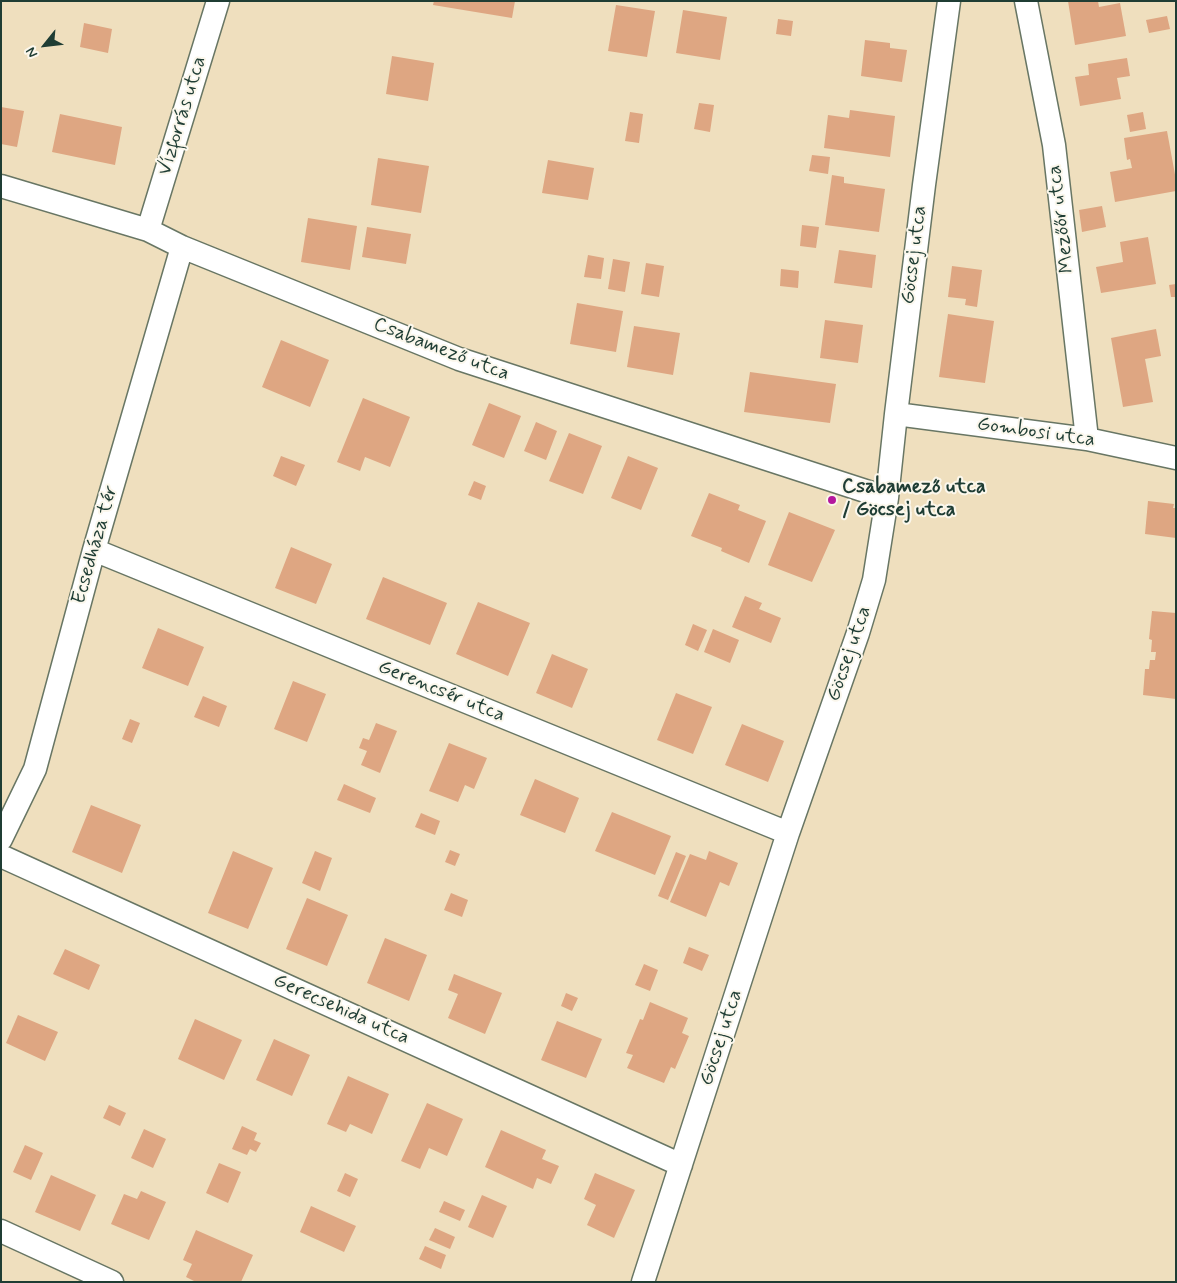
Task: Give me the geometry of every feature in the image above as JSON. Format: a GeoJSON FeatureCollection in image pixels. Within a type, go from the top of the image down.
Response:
{"type":"FeatureCollection","features":[{"type":"Feature","properties":{"kind":"street","name":"Vízforrás utca"},"geometry":{"type":"LineString","coordinates":[[148,230],[218,1]]}},
{"type":"Feature","properties":{"kind":"street","name":"Göcsej utca"},"geometry":{"type":"LineString","coordinates":[[642,1282],[788,833],[858,633],[874,580],[887,498],[923,194],[949,1]]}},
{"type":"Feature","properties":{"kind":"street","name":"Mezőőr utca"},"geometry":{"type":"LineString","coordinates":[[1026,1],[1054,145],[1087,439]]}},
{"type":"Feature","properties":{"kind":"street","name":"Csabamező utca"},"geometry":{"type":"LineString","coordinates":[[1,186],[148,230],[182,247],[459,359],[887,498]]}},
{"type":"Feature","properties":{"kind":"street","name":"Ecsedháza tér"},"geometry":{"type":"LineString","coordinates":[[1,840],[35,769],[94,550],[182,247]]}},
{"type":"Feature","properties":{"kind":"street","name":"Gombosi utca"},"geometry":{"type":"LineString","coordinates":[[896,414],[1087,439],[1176,458]]}},
{"type":"Feature","properties":{"kind":"street","name":"Gerencsér utca"},"geometry":{"type":"LineString","coordinates":[[94,550],[788,833]]}},
{"type":"Feature","properties":{"kind":"street","name":"Gerecsehida utca"},"geometry":{"type":"LineString","coordinates":[[1,856],[681,1165]]}},
{"type":"Feature","properties":{"kind":"street"},"geometry":{"type":"LineString","coordinates":[[1,1231],[112,1282]]}},
{"type":"Feature","properties":{"kind":"building"},"geometry":{"type":"Polygon","coordinates":[[[434,1],[515,1],[512,18],[433,5],[434,1]]]}},
{"type":"Feature","properties":{"kind":"building"},"geometry":{"type":"Polygon","coordinates":[[[1068,1],[1098,1],[1099,7],[1120,3],[1126,36],[1075,45],[1068,1]]]}},
{"type":"Feature","properties":{"kind":"building"},"geometry":{"type":"Polygon","coordinates":[[[616,5],[655,11],[647,57],[608,51],[616,5]]]}},
{"type":"Feature","properties":{"kind":"building"},"geometry":{"type":"Polygon","coordinates":[[[683,10],[727,17],[720,60],[676,53],[683,10]]]}},
{"type":"Feature","properties":{"kind":"building"},"geometry":{"type":"Polygon","coordinates":[[[1167,16],[1170,29],[1149,33],[1146,20],[1167,16]]]}},
{"type":"Feature","properties":{"kind":"building"},"geometry":{"type":"Polygon","coordinates":[[[778,19],[793,21],[791,36],[776,34],[778,19]]]}},
{"type":"Feature","properties":{"kind":"building"},"geometry":{"type":"Polygon","coordinates":[[[84,23],[112,29],[108,53],[80,47],[84,23]]]}},
{"type":"Feature","properties":{"kind":"building"},"geometry":{"type":"Polygon","coordinates":[[[865,40],[890,43],[890,48],[907,50],[902,82],[861,76],[865,40]]]}},
{"type":"Feature","properties":{"kind":"building"},"geometry":{"type":"Polygon","coordinates":[[[392,56],[434,63],[428,101],[386,94],[392,56]]]}},
{"type":"Feature","properties":{"kind":"building"},"geometry":{"type":"Polygon","coordinates":[[[1127,58],[1130,76],[1117,78],[1121,99],[1080,106],[1075,77],[1089,75],[1088,64],[1127,58]]]}},
{"type":"Feature","properties":{"kind":"building"},"geometry":{"type":"Polygon","coordinates":[[[699,103],[714,105],[710,132],[694,129],[699,103]]]}},
{"type":"Feature","properties":{"kind":"building"},"geometry":{"type":"Polygon","coordinates":[[[1,107],[24,111],[17,147],[1,144],[1,107]]]}},
{"type":"Feature","properties":{"kind":"building"},"geometry":{"type":"Polygon","coordinates":[[[850,110],[895,116],[890,157],[824,148],[828,115],[849,118],[850,110]]]}},
{"type":"Feature","properties":{"kind":"building"},"geometry":{"type":"Polygon","coordinates":[[[630,112],[643,114],[639,143],[625,141],[630,112]]]}},
{"type":"Feature","properties":{"kind":"building"},"geometry":{"type":"Polygon","coordinates":[[[1143,112],[1146,129],[1130,132],[1127,115],[1143,112]]]}},
{"type":"Feature","properties":{"kind":"building"},"geometry":{"type":"Polygon","coordinates":[[[60,114],[122,127],[115,165],[52,152],[60,114]]]}},
{"type":"Feature","properties":{"kind":"building"},"geometry":{"type":"Polygon","coordinates":[[[1167,131],[1176,180],[1176,191],[1115,202],[1110,172],[1132,168],[1130,159],[1127,160],[1124,138],[1167,131]]]}},
{"type":"Feature","properties":{"kind":"building"},"geometry":{"type":"Polygon","coordinates":[[[812,155],[830,157],[828,174],[809,171],[812,155]]]}},
{"type":"Feature","properties":{"kind":"building"},"geometry":{"type":"Polygon","coordinates":[[[378,158],[429,166],[421,213],[371,205],[378,158]]]}},
{"type":"Feature","properties":{"kind":"building"},"geometry":{"type":"Polygon","coordinates":[[[548,160],[594,168],[588,200],[542,193],[548,160]]]}},
{"type":"Feature","properties":{"kind":"building"},"geometry":{"type":"Polygon","coordinates":[[[832,175],[844,177],[844,183],[885,189],[879,232],[825,225],[832,175]]]}},
{"type":"Feature","properties":{"kind":"building"},"geometry":{"type":"Polygon","coordinates":[[[1102,206],[1106,227],[1082,232],[1079,210],[1102,206]]]}},
{"type":"Feature","properties":{"kind":"building"},"geometry":{"type":"Polygon","coordinates":[[[308,218],[357,226],[350,270],[301,262],[308,218]]]}},
{"type":"Feature","properties":{"kind":"building"},"geometry":{"type":"Polygon","coordinates":[[[802,225],[819,227],[816,248],[800,246],[802,225]]]}},
{"type":"Feature","properties":{"kind":"building"},"geometry":{"type":"Polygon","coordinates":[[[367,227],[411,234],[406,264],[362,257],[367,227]]]}},
{"type":"Feature","properties":{"kind":"building"},"geometry":{"type":"Polygon","coordinates":[[[1148,237],[1156,284],[1101,293],[1096,267],[1123,262],[1120,242],[1148,237]]]}},
{"type":"Feature","properties":{"kind":"building"},"geometry":{"type":"Polygon","coordinates":[[[839,250],[876,255],[872,288],[834,283],[839,250]]]}},
{"type":"Feature","properties":{"kind":"building"},"geometry":{"type":"Polygon","coordinates":[[[588,255],[604,258],[601,279],[584,277],[588,255]]]}},
{"type":"Feature","properties":{"kind":"building"},"geometry":{"type":"Polygon","coordinates":[[[613,259],[630,262],[625,292],[608,289],[613,259]]]}},
{"type":"Feature","properties":{"kind":"building"},"geometry":{"type":"Polygon","coordinates":[[[646,263],[664,266],[659,297],[641,294],[646,263]]]}},
{"type":"Feature","properties":{"kind":"building"},"geometry":{"type":"Polygon","coordinates":[[[952,266],[982,270],[977,307],[965,305],[966,299],[948,297],[952,266]]]}},
{"type":"Feature","properties":{"kind":"building"},"geometry":{"type":"Polygon","coordinates":[[[781,269],[799,271],[798,288],[780,286],[781,269]]]}},
{"type":"Feature","properties":{"kind":"building"},"geometry":{"type":"Polygon","coordinates":[[[1176,284],[1176,297],[1171,297],[1169,285],[1176,284]]]}},
{"type":"Feature","properties":{"kind":"building"},"geometry":{"type":"Polygon","coordinates":[[[577,303],[623,311],[616,352],[570,344],[577,303]]]}},
{"type":"Feature","properties":{"kind":"building"},"geometry":{"type":"Polygon","coordinates":[[[948,314],[994,321],[985,383],[939,377],[948,314]]]}},
{"type":"Feature","properties":{"kind":"building"},"geometry":{"type":"Polygon","coordinates":[[[825,320],[863,325],[858,363],[820,358],[825,320]]]}},
{"type":"Feature","properties":{"kind":"building"},"geometry":{"type":"Polygon","coordinates":[[[634,326],[680,333],[673,375],[627,367],[634,326]]]}},
{"type":"Feature","properties":{"kind":"building"},"geometry":{"type":"Polygon","coordinates":[[[1156,329],[1161,356],[1145,359],[1153,402],[1123,407],[1111,338],[1156,329]]]}},
{"type":"Feature","properties":{"kind":"building"},"geometry":{"type":"Polygon","coordinates":[[[281,340],[329,360],[310,407],[262,387],[281,340]]]}},
{"type":"Feature","properties":{"kind":"building"},"geometry":{"type":"Polygon","coordinates":[[[750,372],[836,384],[830,423],[744,412],[750,372]]]}},
{"type":"Feature","properties":{"kind":"building"},"geometry":{"type":"Polygon","coordinates":[[[363,398],[410,417],[390,467],[365,457],[360,471],[337,462],[363,398]]]}},
{"type":"Feature","properties":{"kind":"building"},"geometry":{"type":"Polygon","coordinates":[[[489,403],[521,416],[504,458],[472,445],[489,403]]]}},
{"type":"Feature","properties":{"kind":"building"},"geometry":{"type":"Polygon","coordinates":[[[536,422],[557,431],[546,460],[524,451],[536,422]]]}},
{"type":"Feature","properties":{"kind":"building"},"geometry":{"type":"Polygon","coordinates":[[[569,433],[602,446],[583,494],[549,481],[569,433]]]}},
{"type":"Feature","properties":{"kind":"building"},"geometry":{"type":"Polygon","coordinates":[[[281,456],[305,465],[296,486],[273,476],[281,456]]]}},
{"type":"Feature","properties":{"kind":"building"},"geometry":{"type":"Polygon","coordinates":[[[628,456],[658,468],[641,510],[611,498],[628,456]]]}},
{"type":"Feature","properties":{"kind":"building"},"geometry":{"type":"Polygon","coordinates":[[[474,481],[486,486],[481,500],[468,495],[474,481]]]}},
{"type":"Feature","properties":{"kind":"building"},"geometry":{"type":"Polygon","coordinates":[[[709,493],[740,505],[738,510],[766,521],[749,563],[721,551],[722,548],[691,536],[709,493]]]}},
{"type":"Feature","properties":{"kind":"building"},"geometry":{"type":"Polygon","coordinates":[[[1148,501],[1174,504],[1173,508],[1176,508],[1176,538],[1145,534],[1148,501]]]}},
{"type":"Feature","properties":{"kind":"building"},"geometry":{"type":"Polygon","coordinates":[[[789,512],[835,530],[812,582],[768,565],[789,512]]]}},
{"type":"Feature","properties":{"kind":"building"},"geometry":{"type":"Polygon","coordinates":[[[291,547],[332,564],[316,604],[275,588],[291,547]]]}},
{"type":"Feature","properties":{"kind":"building"},"geometry":{"type":"Polygon","coordinates":[[[383,577],[447,603],[430,645],[366,619],[383,577]]]}},
{"type":"Feature","properties":{"kind":"building"},"geometry":{"type":"Polygon","coordinates":[[[745,596],[762,603],[759,609],[781,618],[771,643],[732,627],[745,596]]]}},
{"type":"Feature","properties":{"kind":"building"},"geometry":{"type":"Polygon","coordinates":[[[478,602],[530,623],[508,676],[456,654],[478,602]]]}},
{"type":"Feature","properties":{"kind":"building"},"geometry":{"type":"Polygon","coordinates":[[[1152,611],[1176,613],[1176,699],[1143,695],[1145,669],[1149,669],[1150,660],[1155,660],[1156,652],[1151,652],[1152,640],[1149,639],[1152,611]]]}},
{"type":"Feature","properties":{"kind":"building"},"geometry":{"type":"Polygon","coordinates":[[[693,624],[707,630],[698,651],[685,645],[693,624]]]}},
{"type":"Feature","properties":{"kind":"building"},"geometry":{"type":"Polygon","coordinates":[[[158,628],[204,647],[188,686],[142,668],[158,628]]]}},
{"type":"Feature","properties":{"kind":"building"},"geometry":{"type":"Polygon","coordinates":[[[713,629],[739,640],[730,663],[704,652],[713,629]]]}},
{"type":"Feature","properties":{"kind":"building"},"geometry":{"type":"Polygon","coordinates":[[[552,654],[588,669],[572,708],[536,693],[552,654]]]}},
{"type":"Feature","properties":{"kind":"building"},"geometry":{"type":"Polygon","coordinates":[[[293,681],[326,694],[307,742],[274,729],[293,681]]]}},
{"type":"Feature","properties":{"kind":"building"},"geometry":{"type":"Polygon","coordinates":[[[676,693],[712,707],[693,754],[657,740],[676,693]]]}},
{"type":"Feature","properties":{"kind":"building"},"geometry":{"type":"Polygon","coordinates":[[[203,696],[227,706],[219,727],[194,717],[203,696]]]}},
{"type":"Feature","properties":{"kind":"building"},"geometry":{"type":"Polygon","coordinates":[[[130,719],[140,723],[132,743],[122,739],[130,719]]]}},
{"type":"Feature","properties":{"kind":"building"},"geometry":{"type":"Polygon","coordinates":[[[376,723],[397,731],[380,773],[361,765],[367,751],[359,748],[363,738],[369,740],[376,723]]]}},
{"type":"Feature","properties":{"kind":"building"},"geometry":{"type":"Polygon","coordinates":[[[742,724],[784,741],[768,782],[725,765],[742,724]]]}},
{"type":"Feature","properties":{"kind":"building"},"geometry":{"type":"Polygon","coordinates":[[[449,743],[487,758],[474,789],[465,785],[458,802],[429,791],[449,743]]]}},
{"type":"Feature","properties":{"kind":"building"},"geometry":{"type":"Polygon","coordinates":[[[535,779],[579,798],[565,833],[520,815],[535,779]]]}},
{"type":"Feature","properties":{"kind":"building"},"geometry":{"type":"Polygon","coordinates":[[[344,784],[376,798],[370,813],[337,800],[344,784]]]}},
{"type":"Feature","properties":{"kind":"building"},"geometry":{"type":"Polygon","coordinates":[[[91,805],[141,825],[122,873],[72,852],[91,805]]]}},
{"type":"Feature","properties":{"kind":"building"},"geometry":{"type":"Polygon","coordinates":[[[612,812],[671,836],[655,875],[595,851],[612,812]]]}},
{"type":"Feature","properties":{"kind":"building"},"geometry":{"type":"Polygon","coordinates":[[[421,813],[440,821],[435,835],[415,827],[421,813]]]}},
{"type":"Feature","properties":{"kind":"building"},"geometry":{"type":"Polygon","coordinates":[[[450,850],[460,854],[455,866],[445,862],[450,850]]]}},
{"type":"Feature","properties":{"kind":"building"},"geometry":{"type":"Polygon","coordinates":[[[233,851],[273,868],[248,929],[208,913],[233,851]]]}},
{"type":"Feature","properties":{"kind":"building"},"geometry":{"type":"Polygon","coordinates":[[[315,851],[332,858],[320,891],[302,883],[315,851]]]}},
{"type":"Feature","properties":{"kind":"building"},"geometry":{"type":"Polygon","coordinates":[[[709,851],[738,863],[729,886],[720,882],[706,917],[670,902],[690,854],[706,860],[709,851]]]}},
{"type":"Feature","properties":{"kind":"building"},"geometry":{"type":"Polygon","coordinates":[[[676,852],[686,856],[668,900],[658,896],[676,852]]]}},
{"type":"Feature","properties":{"kind":"building"},"geometry":{"type":"Polygon","coordinates":[[[451,893],[468,900],[462,917],[444,910],[451,893]]]}},
{"type":"Feature","properties":{"kind":"building"},"geometry":{"type":"Polygon","coordinates":[[[307,898],[348,915],[327,966],[286,949],[307,898]]]}},
{"type":"Feature","properties":{"kind":"building"},"geometry":{"type":"Polygon","coordinates":[[[385,938],[427,955],[409,1001],[367,983],[385,938]]]}},
{"type":"Feature","properties":{"kind":"building"},"geometry":{"type":"Polygon","coordinates":[[[689,947],[709,955],[702,971],[683,963],[689,947]]]}},
{"type":"Feature","properties":{"kind":"building"},"geometry":{"type":"Polygon","coordinates":[[[65,949],[100,965],[89,990],[53,974],[65,949]]]}},
{"type":"Feature","properties":{"kind":"building"},"geometry":{"type":"Polygon","coordinates":[[[644,964],[658,970],[650,991],[635,985],[644,964]]]}},
{"type":"Feature","properties":{"kind":"building"},"geometry":{"type":"Polygon","coordinates":[[[454,974],[502,993],[485,1034],[448,1018],[458,994],[448,990],[454,974]]]}},
{"type":"Feature","properties":{"kind":"building"},"geometry":{"type":"Polygon","coordinates":[[[566,993],[578,998],[572,1011],[561,1006],[566,993]]]}},
{"type":"Feature","properties":{"kind":"building"},"geometry":{"type":"Polygon","coordinates":[[[650,1002],[688,1018],[682,1033],[689,1036],[675,1069],[671,1067],[664,1083],[627,1068],[633,1055],[626,1053],[640,1019],[643,1020],[650,1002]]]}},
{"type":"Feature","properties":{"kind":"building"},"geometry":{"type":"Polygon","coordinates":[[[18,1015],[58,1032],[45,1061],[6,1043],[18,1015]]]}},
{"type":"Feature","properties":{"kind":"building"},"geometry":{"type":"Polygon","coordinates":[[[195,1019],[242,1040],[224,1080],[178,1059],[195,1019]]]}},
{"type":"Feature","properties":{"kind":"building"},"geometry":{"type":"Polygon","coordinates":[[[557,1021],[602,1039],[586,1078],[541,1060],[557,1021]]]}},
{"type":"Feature","properties":{"kind":"building"},"geometry":{"type":"Polygon","coordinates":[[[274,1039],[310,1055],[292,1096],[256,1080],[274,1039]]]}},
{"type":"Feature","properties":{"kind":"building"},"geometry":{"type":"Polygon","coordinates":[[[348,1076],[389,1094],[372,1134],[350,1124],[346,1132],[327,1124],[348,1076]]]}},
{"type":"Feature","properties":{"kind":"building"},"geometry":{"type":"Polygon","coordinates":[[[427,1103],[463,1119],[447,1156],[429,1148],[420,1169],[401,1161],[427,1103]]]}},
{"type":"Feature","properties":{"kind":"building"},"geometry":{"type":"Polygon","coordinates":[[[109,1105],[126,1113],[120,1126],[103,1118],[109,1105]]]}},
{"type":"Feature","properties":{"kind":"building"},"geometry":{"type":"Polygon","coordinates":[[[242,1126],[257,1133],[254,1140],[261,1143],[256,1152],[250,1149],[247,1155],[232,1149],[242,1126]]]}},
{"type":"Feature","properties":{"kind":"building"},"geometry":{"type":"Polygon","coordinates":[[[144,1129],[166,1139],[153,1168],[131,1158],[144,1129]]]}},
{"type":"Feature","properties":{"kind":"building"},"geometry":{"type":"Polygon","coordinates":[[[501,1130],[546,1150],[542,1159],[559,1166],[551,1184],[537,1178],[533,1189],[485,1167],[501,1130]]]}},
{"type":"Feature","properties":{"kind":"building"},"geometry":{"type":"Polygon","coordinates":[[[25,1145],[43,1153],[31,1180],[13,1172],[25,1145]]]}},
{"type":"Feature","properties":{"kind":"building"},"geometry":{"type":"Polygon","coordinates":[[[219,1163],[241,1172],[228,1203],[206,1193],[219,1163]]]}},
{"type":"Feature","properties":{"kind":"building"},"geometry":{"type":"Polygon","coordinates":[[[345,1173],[358,1179],[350,1197],[337,1191],[345,1173]]]}},
{"type":"Feature","properties":{"kind":"building"},"geometry":{"type":"Polygon","coordinates":[[[595,1173],[635,1190],[614,1238],[587,1225],[596,1205],[584,1199],[595,1173]]]}},
{"type":"Feature","properties":{"kind":"building"},"geometry":{"type":"Polygon","coordinates":[[[51,1175],[96,1195],[80,1231],[35,1212],[51,1175]]]}},
{"type":"Feature","properties":{"kind":"building"},"geometry":{"type":"Polygon","coordinates":[[[141,1191],[166,1202],[149,1240],[111,1224],[124,1194],[137,1199],[141,1191]]]}},
{"type":"Feature","properties":{"kind":"building"},"geometry":{"type":"Polygon","coordinates":[[[482,1195],[507,1206],[493,1238],[468,1227],[482,1195]]]}},
{"type":"Feature","properties":{"kind":"building"},"geometry":{"type":"Polygon","coordinates":[[[444,1201],[465,1210],[460,1221],[439,1212],[444,1201]]]}},
{"type":"Feature","properties":{"kind":"building"},"geometry":{"type":"Polygon","coordinates":[[[311,1206],[356,1226],[344,1252],[300,1232],[311,1206]]]}},
{"type":"Feature","properties":{"kind":"building"},"geometry":{"type":"Polygon","coordinates":[[[435,1228],[455,1237],[450,1249],[429,1240],[435,1228]]]}},
{"type":"Feature","properties":{"kind":"building"},"geometry":{"type":"Polygon","coordinates":[[[196,1230],[253,1255],[241,1282],[196,1282],[186,1277],[192,1264],[183,1260],[196,1230]]]}},
{"type":"Feature","properties":{"kind":"building"},"geometry":{"type":"Polygon","coordinates":[[[425,1246],[446,1255],[441,1269],[419,1259],[425,1246]]]}},
{"type":"Feature","properties":{"kind":"place","name":"Csabamező utca / Göcsej utca"},"geometry":{"type":"Point","coordinates":[832,500]}}]}
